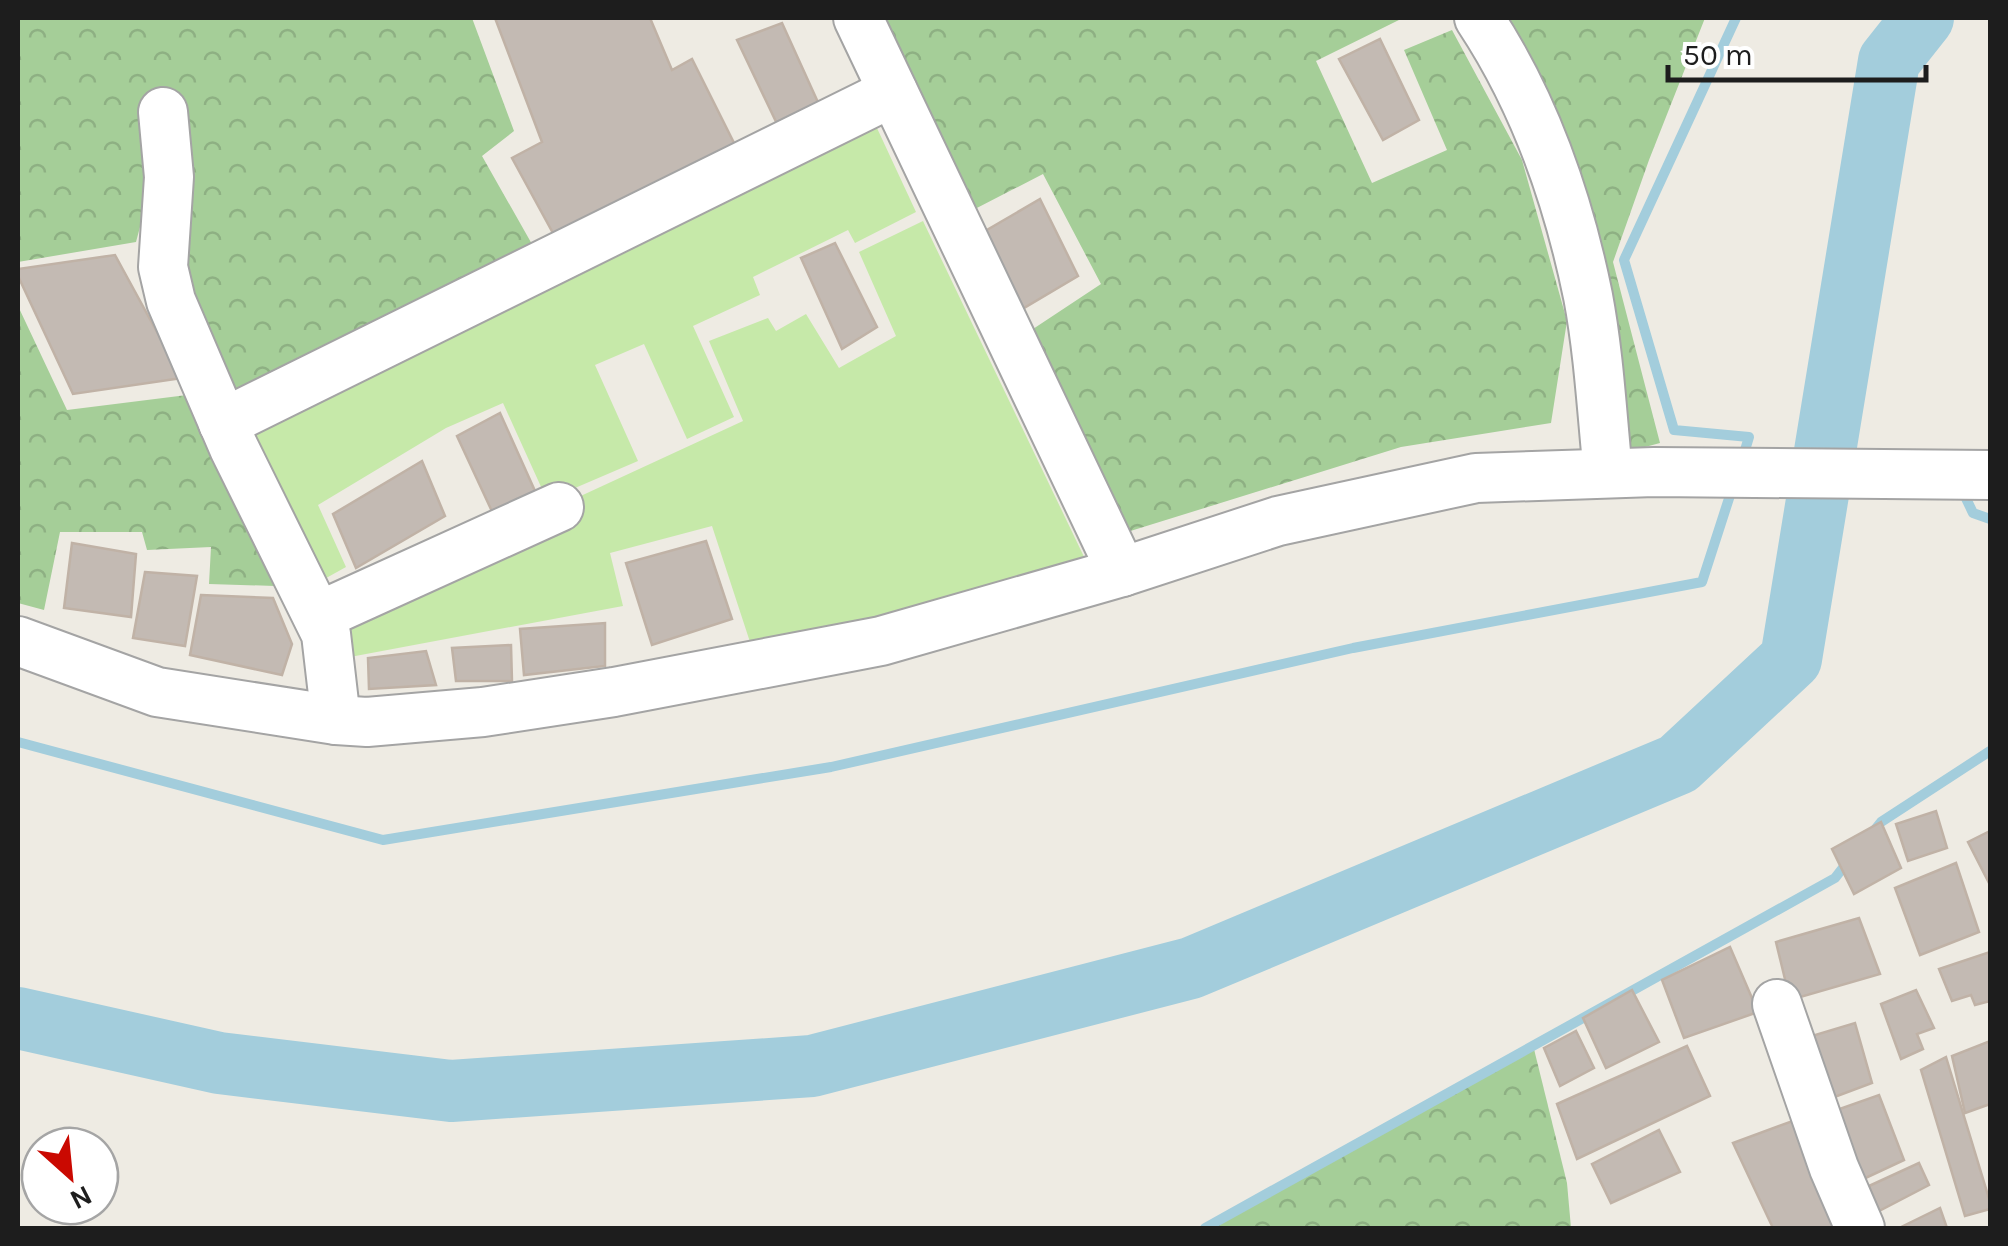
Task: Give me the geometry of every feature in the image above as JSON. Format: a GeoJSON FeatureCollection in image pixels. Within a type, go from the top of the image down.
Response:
{"type":"FeatureCollection","features":[{"type":"Feature","properties":{"kind":"street"},"geometry":{"type":"LineString","coordinates":[[858,18],[1122,572]]}},
{"type":"Feature","properties":{"kind":"street"},"geometry":{"type":"LineString","coordinates":[[1479,18],[1524,96],[1569,214],[1631,472]]}},
{"type":"Feature","properties":{"kind":"street"},"geometry":{"type":"LineString","coordinates":[[223,423],[893,92]]}},
{"type":"Feature","properties":{"kind":"street"},"geometry":{"type":"LineString","coordinates":[[162,112],[170,176],[163,267],[171,300],[223,423],[318,616],[329,651],[336,720]]}},
{"type":"Feature","properties":{"kind":"street"},"geometry":{"type":"LineString","coordinates":[[18,640],[157,692],[368,722],[483,712],[632,689],[881,641],[1122,572],[1278,522],[1476,478],[1631,472],[1990,476]]}},
{"type":"Feature","properties":{"kind":"street"},"geometry":{"type":"LineString","coordinates":[[318,616],[559,507]]}},
{"type":"Feature","properties":{"kind":"street"},"geometry":{"type":"LineString","coordinates":[[1777,1004],[1834,1168],[1860,1228]]}},
{"type":"Feature","properties":{"kind":"green space"},"geometry":{"type":"Polygon","coordinates":[[[18,18],[472,18],[514,131],[482,156],[537,253],[233,405],[185,298],[192,199],[175,96],[136,242],[18,262],[18,18]]]}},
{"type":"Feature","properties":{"kind":"green space"},"geometry":{"type":"Polygon","coordinates":[[[880,18],[1403,18],[1316,61],[1372,183],[1447,150],[1404,50],[1452,30],[1522,160],[1567,321],[1551,423],[1401,447],[1124,533],[1033,329],[1101,284],[1043,174],[973,210],[880,18]]]}},
{"type":"Feature","properties":{"kind":"green space"},"geometry":{"type":"Polygon","coordinates":[[[1503,18],[1705,18],[1613,262],[1660,443],[1619,454],[1615,308],[1590,208],[1503,18]]]}},
{"type":"Feature","properties":{"kind":"green space"},"geometry":{"type":"Polygon","coordinates":[[[870,113],[916,212],[855,243],[848,230],[753,277],[760,295],[693,326],[734,417],[687,439],[644,344],[595,365],[638,461],[547,500],[503,403],[446,428],[318,505],[346,567],[310,587],[230,424],[870,113]]]}},
{"type":"Feature","properties":{"kind":"green space"},"geometry":{"type":"Polygon","coordinates":[[[923,221],[1086,561],[861,624],[750,642],[712,526],[610,553],[623,606],[350,657],[337,626],[580,519],[572,500],[743,421],[709,341],[768,318],[776,331],[806,314],[839,368],[896,336],[859,252],[923,221]]]}},
{"type":"Feature","properties":{"kind":"green space"},"geometry":{"type":"Polygon","coordinates":[[[18,306],[67,410],[187,395],[275,586],[209,584],[211,547],[147,550],[142,532],[60,532],[44,610],[18,603],[18,306]]]}},
{"type":"Feature","properties":{"kind":"green space"},"geometry":{"type":"Polygon","coordinates":[[[1533,1045],[1567,1183],[1571,1228],[1205,1228],[1533,1045]]]}},
{"type":"Feature","properties":{"kind":"building"},"geometry":{"type":"Polygon","coordinates":[[[495,18],[650,18],[672,70],[692,59],[739,153],[559,244],[512,158],[542,142],[495,18]]]}},
{"type":"Feature","properties":{"kind":"building"},"geometry":{"type":"Polygon","coordinates":[[[782,23],[821,109],[780,130],[737,40],[782,23]]]}},
{"type":"Feature","properties":{"kind":"building"},"geometry":{"type":"Polygon","coordinates":[[[1380,39],[1419,120],[1383,140],[1339,59],[1380,39]]]}},
{"type":"Feature","properties":{"kind":"building"},"geometry":{"type":"Polygon","coordinates":[[[1040,199],[1078,276],[1014,314],[980,234],[1040,199]]]}},
{"type":"Feature","properties":{"kind":"building"},"geometry":{"type":"Polygon","coordinates":[[[835,243],[877,327],[842,349],[801,258],[835,243]]]}},
{"type":"Feature","properties":{"kind":"building"},"geometry":{"type":"Polygon","coordinates":[[[115,255],[182,378],[73,394],[18,269],[115,255]]]}},
{"type":"Feature","properties":{"kind":"building"},"geometry":{"type":"Polygon","coordinates":[[[500,413],[539,500],[496,520],[457,436],[500,413]]]}},
{"type":"Feature","properties":{"kind":"building"},"geometry":{"type":"Polygon","coordinates":[[[422,461],[445,516],[356,568],[333,514],[422,461]]]}},
{"type":"Feature","properties":{"kind":"building"},"geometry":{"type":"Polygon","coordinates":[[[706,541],[732,619],[652,645],[626,563],[706,541]]]}},
{"type":"Feature","properties":{"kind":"building"},"geometry":{"type":"Polygon","coordinates":[[[72,543],[136,554],[131,617],[64,608],[72,543]]]}},
{"type":"Feature","properties":{"kind":"building"},"geometry":{"type":"Polygon","coordinates":[[[145,572],[197,576],[185,646],[133,638],[145,572]]]}},
{"type":"Feature","properties":{"kind":"building"},"geometry":{"type":"Polygon","coordinates":[[[201,595],[273,598],[292,644],[282,675],[190,655],[201,595]]]}},
{"type":"Feature","properties":{"kind":"building"},"geometry":{"type":"Polygon","coordinates":[[[605,623],[605,666],[524,675],[520,629],[605,623]]]}},
{"type":"Feature","properties":{"kind":"building"},"geometry":{"type":"Polygon","coordinates":[[[511,645],[512,681],[456,681],[452,648],[511,645]]]}},
{"type":"Feature","properties":{"kind":"building"},"geometry":{"type":"Polygon","coordinates":[[[426,651],[436,685],[369,689],[368,658],[426,651]]]}},
{"type":"Feature","properties":{"kind":"building"},"geometry":{"type":"Polygon","coordinates":[[[1936,811],[1947,848],[1908,861],[1896,824],[1936,811]]]}},
{"type":"Feature","properties":{"kind":"building"},"geometry":{"type":"Polygon","coordinates":[[[1881,822],[1901,868],[1854,894],[1832,849],[1881,822]]]}},
{"type":"Feature","properties":{"kind":"building"},"geometry":{"type":"Polygon","coordinates":[[[1990,831],[1990,885],[1968,842],[1990,831]]]}},
{"type":"Feature","properties":{"kind":"building"},"geometry":{"type":"Polygon","coordinates":[[[1956,863],[1979,932],[1920,955],[1895,888],[1956,863]]]}},
{"type":"Feature","properties":{"kind":"building"},"geometry":{"type":"Polygon","coordinates":[[[1859,918],[1880,974],[1790,1000],[1776,942],[1859,918]]]}},
{"type":"Feature","properties":{"kind":"building"},"geometry":{"type":"Polygon","coordinates":[[[1730,947],[1758,1012],[1684,1038],[1662,980],[1730,947]]]}},
{"type":"Feature","properties":{"kind":"building"},"geometry":{"type":"Polygon","coordinates":[[[1990,952],[1990,1001],[1975,1005],[1971,995],[1952,1001],[1939,969],[1990,952]]]}},
{"type":"Feature","properties":{"kind":"building"},"geometry":{"type":"Polygon","coordinates":[[[1632,990],[1659,1042],[1606,1068],[1583,1018],[1632,990]]]}},
{"type":"Feature","properties":{"kind":"building"},"geometry":{"type":"Polygon","coordinates":[[[1916,990],[1934,1028],[1917,1034],[1923,1049],[1901,1059],[1881,1004],[1916,990]]]}},
{"type":"Feature","properties":{"kind":"building"},"geometry":{"type":"Polygon","coordinates":[[[1855,1023],[1872,1083],[1821,1102],[1805,1038],[1855,1023]]]}},
{"type":"Feature","properties":{"kind":"building"},"geometry":{"type":"Polygon","coordinates":[[[1576,1031],[1594,1068],[1560,1086],[1544,1048],[1576,1031]]]}},
{"type":"Feature","properties":{"kind":"building"},"geometry":{"type":"Polygon","coordinates":[[[1990,1041],[1990,1104],[1965,1113],[1952,1056],[1990,1041]]]}},
{"type":"Feature","properties":{"kind":"building"},"geometry":{"type":"Polygon","coordinates":[[[1687,1046],[1710,1096],[1577,1159],[1557,1104],[1687,1046]]]}},
{"type":"Feature","properties":{"kind":"building"},"geometry":{"type":"Polygon","coordinates":[[[1946,1057],[1990,1202],[1990,1209],[1965,1216],[1921,1070],[1946,1057]]]}},
{"type":"Feature","properties":{"kind":"building"},"geometry":{"type":"Polygon","coordinates":[[[1879,1095],[1904,1160],[1857,1182],[1831,1112],[1879,1095]]]}},
{"type":"Feature","properties":{"kind":"building"},"geometry":{"type":"Polygon","coordinates":[[[1798,1119],[1837,1228],[1773,1228],[1733,1143],[1798,1119]]]}},
{"type":"Feature","properties":{"kind":"building"},"geometry":{"type":"Polygon","coordinates":[[[1659,1130],[1680,1172],[1611,1203],[1592,1164],[1659,1130]]]}},
{"type":"Feature","properties":{"kind":"building"},"geometry":{"type":"Polygon","coordinates":[[[1919,1163],[1929,1185],[1879,1211],[1869,1186],[1919,1163]]]}},
{"type":"Feature","properties":{"kind":"building"},"geometry":{"type":"Polygon","coordinates":[[[1940,1208],[1947,1228],[1899,1228],[1940,1208]]]}},
{"type":"Feature","properties":{"kind":"waterway"},"geometry":{"type":"LineString","coordinates":[[1736,18],[1624,260],[1674,430],[1749,437],[1742,460]]}},
{"type":"Feature","properties":{"kind":"waterway"},"geometry":{"type":"LineString","coordinates":[[18,1018],[219,1063],[451,1091],[812,1066],[1191,968],[1678,764],[1791,659],[1889,61],[1923,18]]}},
{"type":"Feature","properties":{"kind":"waterway"},"geometry":{"type":"LineString","coordinates":[[18,742],[383,840],[831,767],[1353,648],[1702,582],[1733,486]]}},
{"type":"Feature","properties":{"kind":"waterway"},"geometry":{"type":"LineString","coordinates":[[1962,490],[1973,513],[1990,519]]}},
{"type":"Feature","properties":{"kind":"waterway"},"geometry":{"type":"LineString","coordinates":[[1873,832],[1881,822],[1990,751]]}},
{"type":"Feature","properties":{"kind":"waterway"},"geometry":{"type":"LineString","coordinates":[[1205,1228],[1835,878],[1849,860]]}}]}
